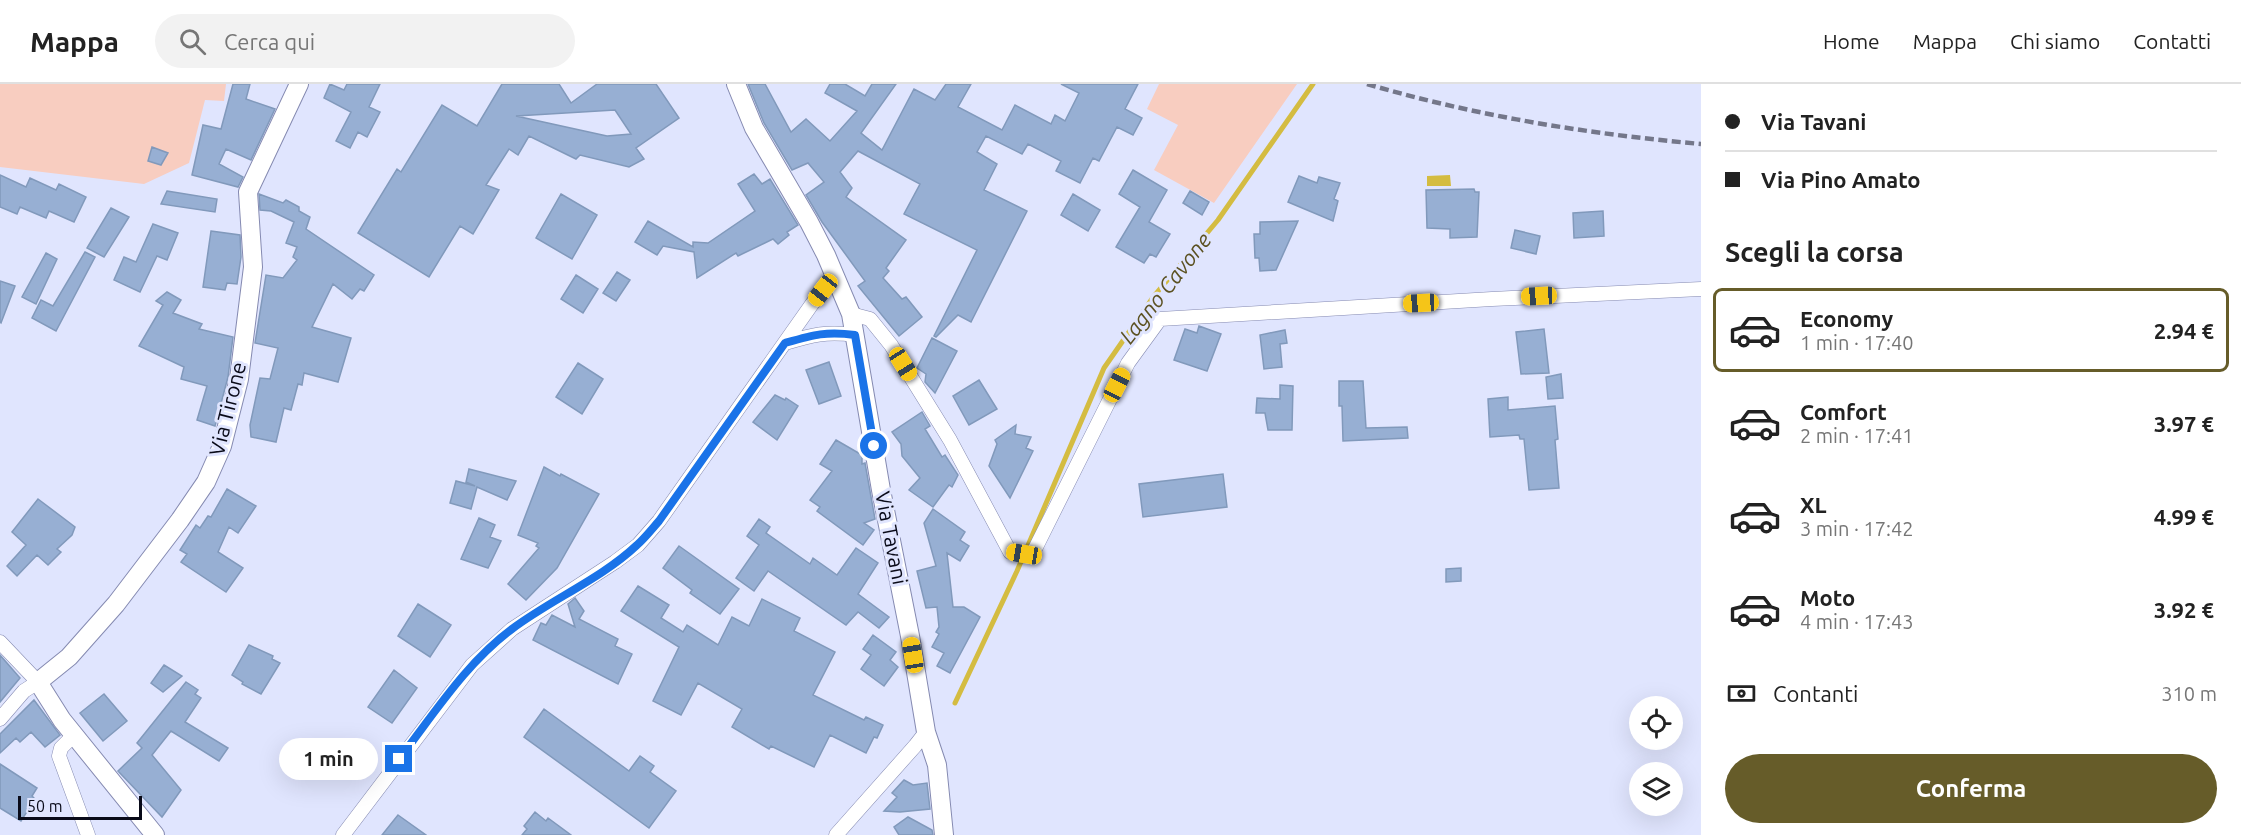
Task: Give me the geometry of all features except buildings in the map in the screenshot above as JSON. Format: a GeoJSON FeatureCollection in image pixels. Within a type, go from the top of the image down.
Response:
{"type":"FeatureCollection","features":[{"type":"Feature","properties":{"kind":"street","name":"Via Tirone"},"geometry":{"type":"LineString","coordinates":[[38,682],[69,657],[116,604],[206,482],[222,446],[239,379],[253,267],[248,192],[299,84]]}},
{"type":"Feature","properties":{"kind":"street","name":"Via Tavani"},"geometry":{"type":"LineString","coordinates":[[736,84],[754,128],[809,222],[835,275],[850,314],[926,732],[937,765],[944,835]]}},
{"type":"Feature","properties":{"kind":"street"},"geometry":{"type":"LineString","coordinates":[[343,835],[472,665],[512,628],[638,545],[659,521],[835,275]]}},
{"type":"Feature","properties":{"kind":"street"},"geometry":{"type":"LineString","coordinates":[[850,314],[870,319],[891,345],[950,440],[1010,552],[1032,555],[1128,363],[1161,319],[1701,289]]}},
{"type":"Feature","properties":{"kind":"street"},"geometry":{"type":"LineString","coordinates":[[785,343],[813,334],[855,335]]}},
{"type":"Feature","properties":{"kind":"street"},"geometry":{"type":"LineString","coordinates":[[0,642],[38,682],[74,735],[155,835]]}},
{"type":"Feature","properties":{"kind":"street"},"geometry":{"type":"LineString","coordinates":[[0,719],[24,691],[38,682]]}},
{"type":"Feature","properties":{"kind":"street"},"geometry":{"type":"LineString","coordinates":[[836,835],[926,732]]}},
{"type":"Feature","properties":{"kind":"street"},"geometry":{"type":"LineString","coordinates":[[74,735],[61,748],[59,756],[88,835]]}},
{"type":"Feature","properties":{"kind":"shaded area"},"geometry":{"type":"Polygon","coordinates":[[[0,84],[226,84],[224,101],[205,100],[189,163],[144,184],[0,167],[0,84]]]}},
{"type":"Feature","properties":{"kind":"shaded area"},"geometry":{"type":"Polygon","coordinates":[[[1159,84],[1297,84],[1214,203],[1154,170],[1178,125],[1147,109],[1159,84]]]}},
{"type":"Feature","properties":{"kind":"shaded area"},"geometry":{"type":"Polygon","coordinates":[[[1450,175],[1451,186],[1427,186],[1427,176],[1450,175]]]}},
{"type":"Feature","properties":{"kind":"waterway","name":"Lagno Cavone"},"geometry":{"type":"LineString","coordinates":[[955,703],[1017,571],[1104,368],[1154,296],[1218,220],[1313,84]]}},
{"type":"Feature","properties":{"kind":"railway"},"geometry":{"type":"LineString","coordinates":[[1367,84],[1449,105],[1532,122],[1616,135],[1701,144]]}},
{"type":"Feature","properties":{"kind":"route"},"geometry":{"type":"LineString","coordinates":[[399,759],[472,665],[486,651],[512,628],[638,545],[659,521],[785,343],[813,334],[855,335],[874,446]]}}]}
